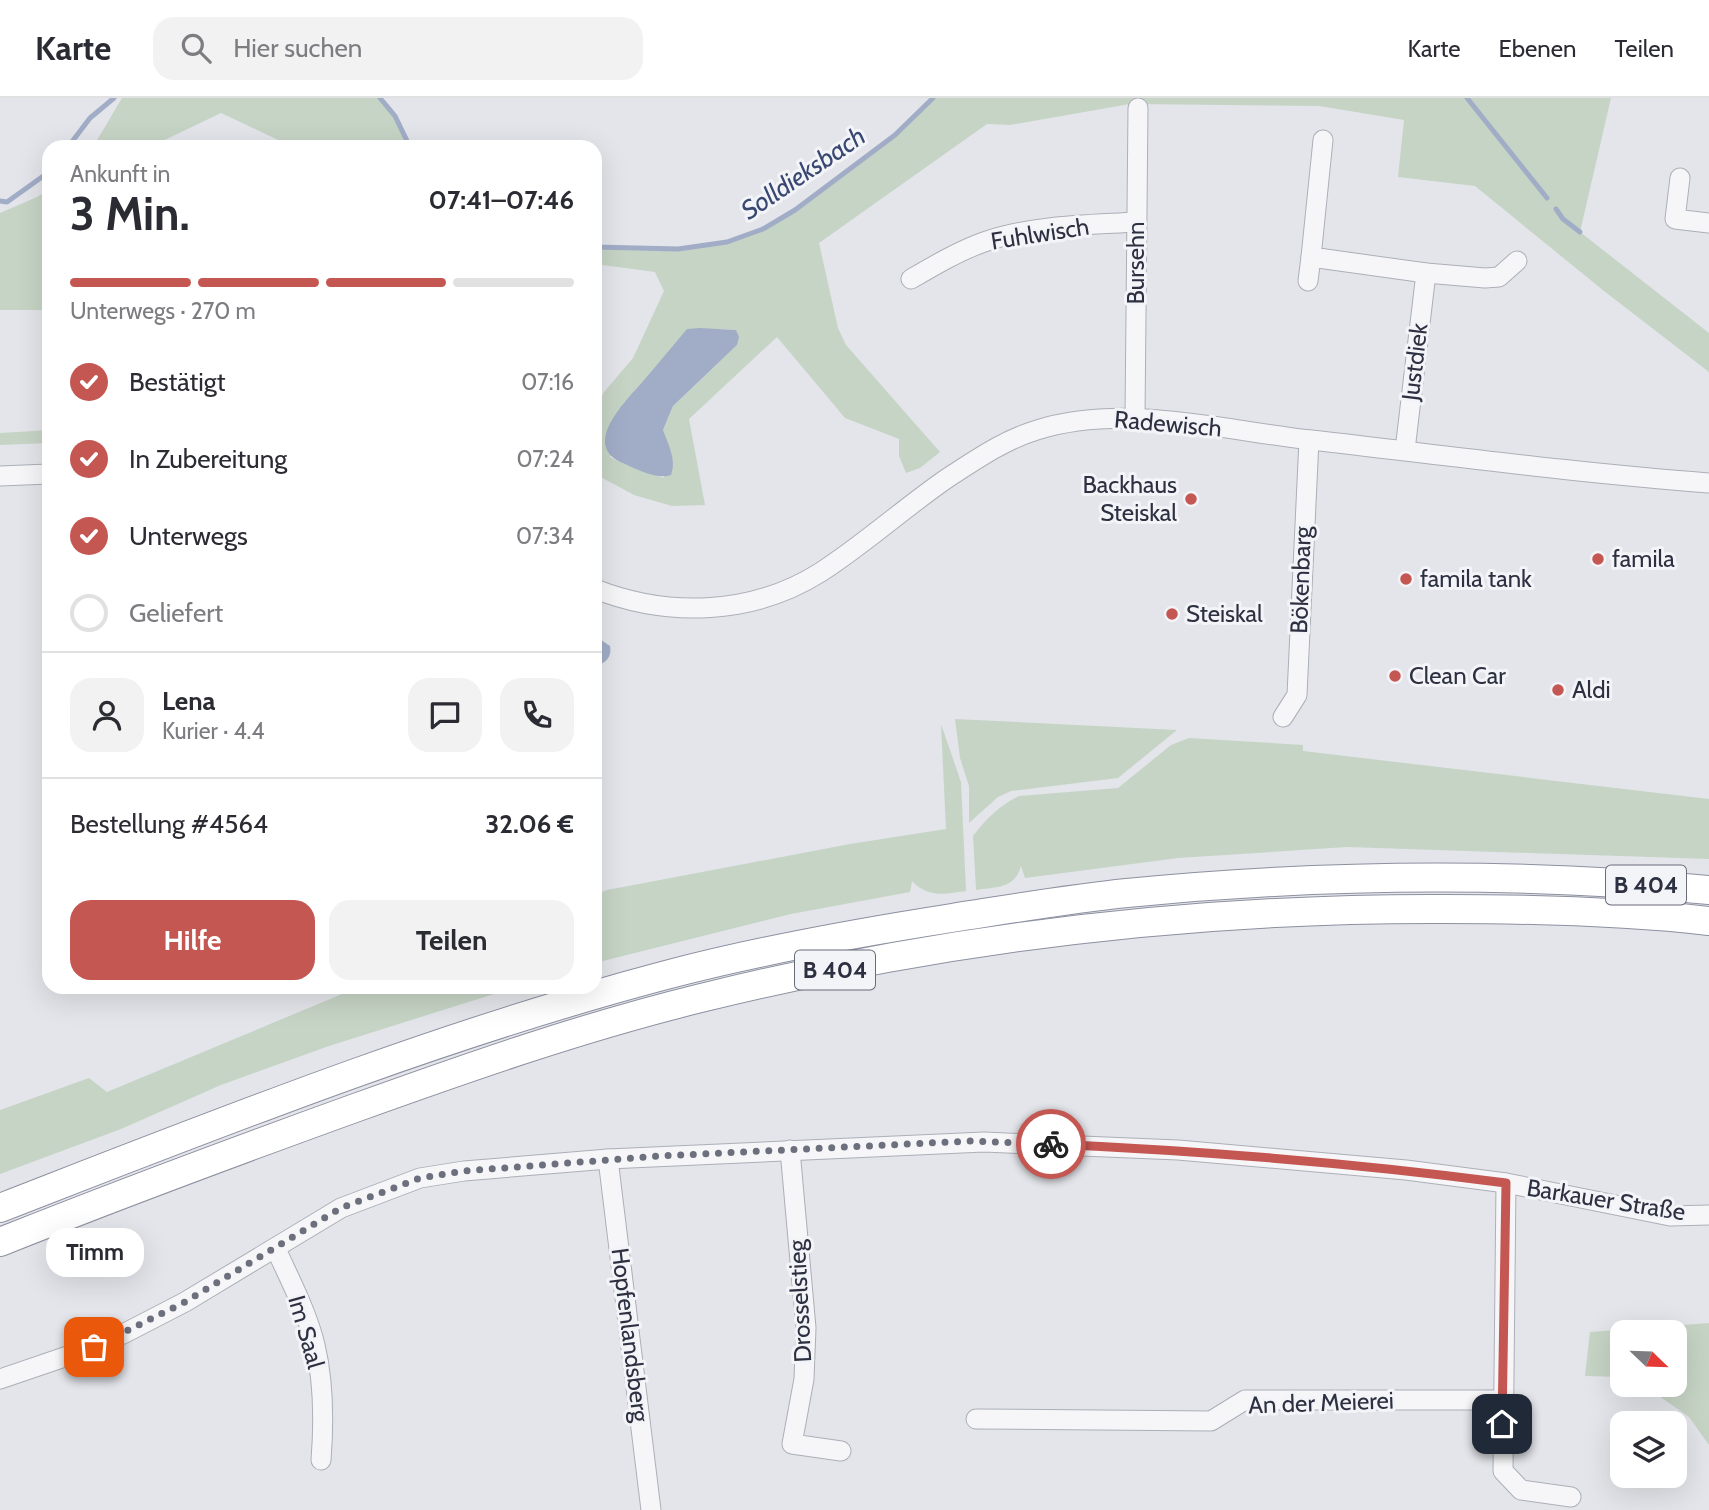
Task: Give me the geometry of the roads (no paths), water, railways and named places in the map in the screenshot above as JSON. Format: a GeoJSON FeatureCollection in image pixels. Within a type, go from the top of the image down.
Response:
{"type":"FeatureCollection","features":[{"type":"Feature","properties":{"kind":"highway","name":"B 404"},"geometry":{"type":"LineString","coordinates":[[602,994],[695,968],[869,931],[1123,893],[1253,883],[1391,877],[1584,881],[1709,890]]}},
{"type":"Feature","properties":{"kind":"highway","name":"B 404"},"geometry":{"type":"LineString","coordinates":[[0,1242],[309,1124],[524,1049],[699,999],[874,962],[1043,933],[1240,914],[1379,909],[1498,909],[1588,912],[1709,921]]}},
{"type":"Feature","properties":{"kind":"highway","name":"B 404"},"geometry":{"type":"LineString","coordinates":[[0,1208],[238,1116],[440,1043],[601,994]]}},
{"type":"Feature","properties":{"kind":"street","name":"Bursehn"},"geometry":{"type":"LineString","coordinates":[[1135,417],[1138,108]]}},
{"type":"Feature","properties":{"kind":"street"},"geometry":{"type":"LineString","coordinates":[[1308,281],[1324,140]]}},
{"type":"Feature","properties":{"kind":"street"},"geometry":{"type":"LineString","coordinates":[[1680,178],[1675,219],[1709,223]]}},
{"type":"Feature","properties":{"kind":"street","name":"Fuhlwisch"},"geometry":{"type":"LineString","coordinates":[[911,279],[948,257],[986,241],[1028,231],[1136,222]]}},
{"type":"Feature","properties":{"kind":"street"},"geometry":{"type":"LineString","coordinates":[[1311,257],[1426,273],[1499,277],[1517,261]]}},
{"type":"Feature","properties":{"kind":"street","name":"Justdiek"},"geometry":{"type":"LineString","coordinates":[[1405,450],[1426,273]]}},
{"type":"Feature","properties":{"kind":"street","name":"Radewisch"},"geometry":{"type":"LineString","coordinates":[[602,591],[638,603],[693,608],[738,605],[776,595],[821,572],[922,496],[985,453],[1011,439],[1054,425],[1103,418],[1135,417],[1309,440],[1709,483]]}},
{"type":"Feature","properties":{"kind":"street","name":"Bökenbarg"},"geometry":{"type":"LineString","coordinates":[[1283,716],[1297,695],[1309,440]]}},
{"type":"Feature","properties":{"kind":"street"},"geometry":{"type":"LineString","coordinates":[[0,476],[42,474]]}},
{"type":"Feature","properties":{"kind":"street","name":"Barkauer Straße"},"geometry":{"type":"LineString","coordinates":[[0,1379],[94,1347],[125,1333],[185,1302],[341,1208],[420,1178],[464,1171],[608,1159],[971,1141],[1178,1150],[1406,1170],[1506,1183],[1670,1216],[1709,1215]]}},
{"type":"Feature","properties":{"kind":"street","name":"Drosselstieg"},"geometry":{"type":"LineString","coordinates":[[790,1150],[806,1328],[804,1379],[792,1444],[841,1451]]}},
{"type":"Feature","properties":{"kind":"street","name":"Hopfenlandsberg"},"geometry":{"type":"LineString","coordinates":[[608,1159],[651,1510]]}},
{"type":"Feature","properties":{"kind":"street"},"geometry":{"type":"LineString","coordinates":[[1506,1183],[1503,1471],[1521,1490],[1571,1497]]}},
{"type":"Feature","properties":{"kind":"street","name":"Im Saal"},"geometry":{"type":"LineString","coordinates":[[275,1249],[315,1346],[324,1417],[321,1460]]}},
{"type":"Feature","properties":{"kind":"street","name":"An der Meierei"},"geometry":{"type":"LineString","coordinates":[[976,1419],[1211,1421],[1245,1400],[1502,1400]]}},
{"type":"Feature","properties":{"kind":"water"},"geometry":{"type":"Polygon","coordinates":[[[687,329],[736,330],[739,337],[737,345],[673,406],[663,430],[672,458],[671,475],[648,474],[612,456],[606,446],[606,435],[618,410],[687,329]]]}},
{"type":"Feature","properties":{"kind":"water"},"geometry":{"type":"Polygon","coordinates":[[[602,641],[610,646],[607,659],[602,663],[602,641]]]}},
{"type":"Feature","properties":{"kind":"waterway","name":"Solldieksbach"},"geometry":{"type":"LineString","coordinates":[[73,140],[90,118],[114,98]]}},
{"type":"Feature","properties":{"kind":"waterway","name":"Solldieksbach"},"geometry":{"type":"LineString","coordinates":[[380,98],[395,116],[407,140]]}},
{"type":"Feature","properties":{"kind":"waterway","name":"Solldieksbach"},"geometry":{"type":"LineString","coordinates":[[602,247],[678,249],[727,242],[763,229],[795,210],[895,135],[933,98]]}},
{"type":"Feature","properties":{"kind":"waterway","name":"Solldieksbach"},"geometry":{"type":"LineString","coordinates":[[1467,98],[1547,198]]}},
{"type":"Feature","properties":{"kind":"waterway","name":"Solldieksbach"},"geometry":{"type":"LineString","coordinates":[[0,201],[7,202],[42,177]]}},
{"type":"Feature","properties":{"kind":"waterway","name":"Solldieksbach"},"geometry":{"type":"LineString","coordinates":[[1556,209],[1563,219],[1580,232]]}},
{"type":"Feature","properties":{"kind":"place","name":"Backhaus Steiskal"},"geometry":{"type":"Point","coordinates":[1191,499]}},
{"type":"Feature","properties":{"kind":"place","name":"famila"},"geometry":{"type":"Point","coordinates":[1598,559]}},
{"type":"Feature","properties":{"kind":"place","name":"famila tank"},"geometry":{"type":"Point","coordinates":[1406,579]}},
{"type":"Feature","properties":{"kind":"place","name":"Steiskal"},"geometry":{"type":"Point","coordinates":[1172,614]}},
{"type":"Feature","properties":{"kind":"place","name":"Clean Car"},"geometry":{"type":"Point","coordinates":[1395,676]}},
{"type":"Feature","properties":{"kind":"place","name":"Aldi"},"geometry":{"type":"Point","coordinates":[1558,690]}},
{"type":"Feature","properties":{"kind":"place","name":"Timm"},"geometry":{"type":"Point","coordinates":[94,1347]}}]}
